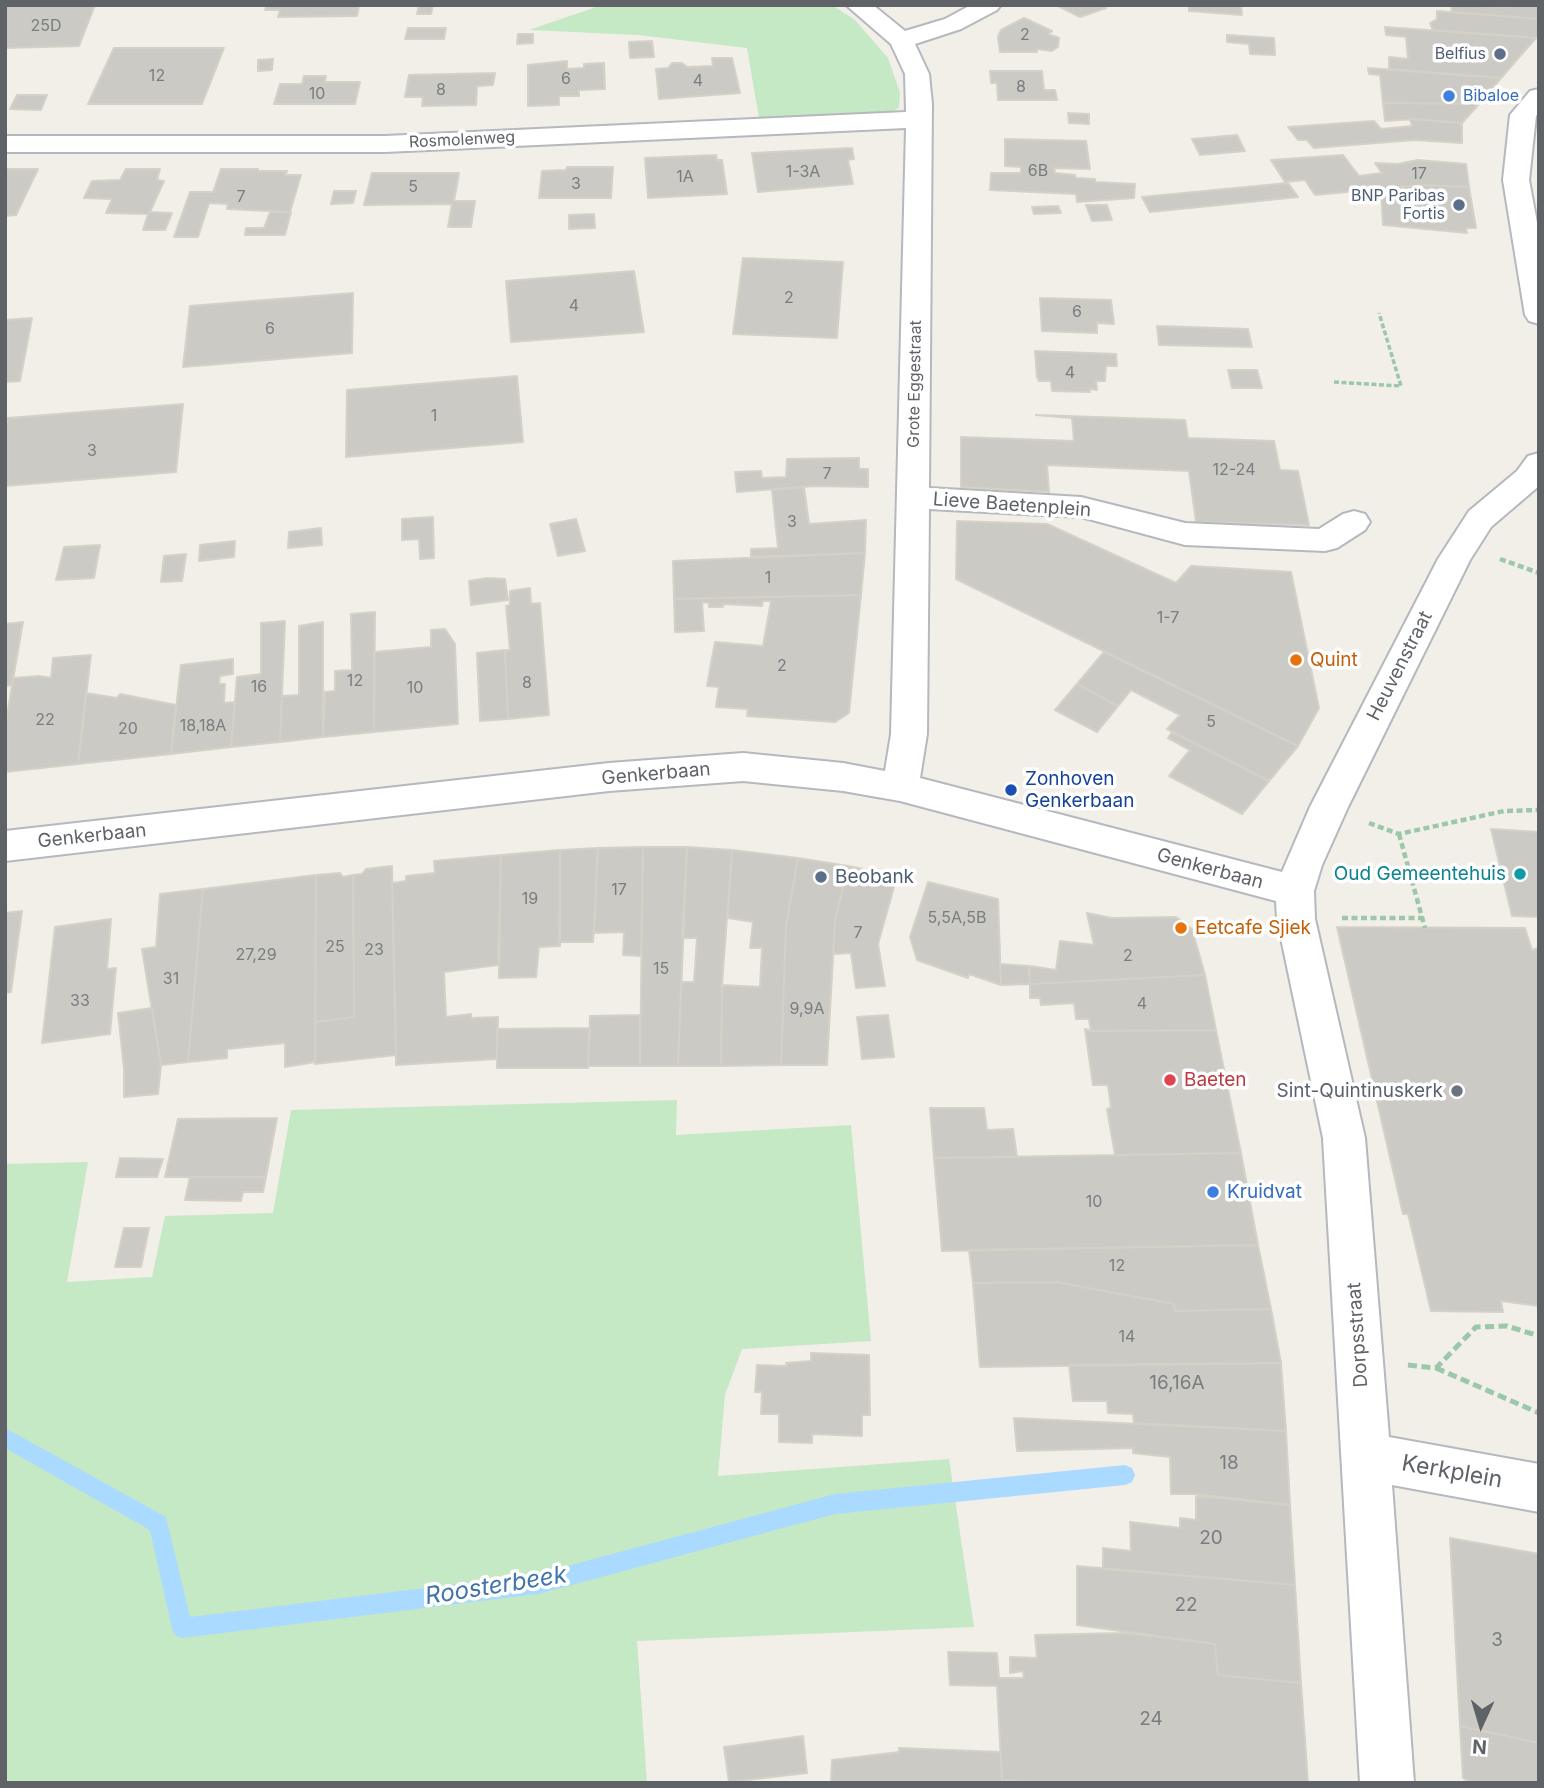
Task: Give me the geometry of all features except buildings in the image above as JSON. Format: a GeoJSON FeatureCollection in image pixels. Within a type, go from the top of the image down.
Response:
{"type":"FeatureCollection","features":[{"type":"Feature","properties":{"kind":"street","name":"Grote Eggestraat"},"geometry":{"type":"LineString","coordinates":[[858,5],[901,40],[917,74],[919,120],[909,733],[900,787]]}},
{"type":"Feature","properties":{"kind":"street"},"geometry":{"type":"LineString","coordinates":[[901,40],[953,24],[989,5]]}},
{"type":"Feature","properties":{"kind":"street"},"geometry":{"type":"LineString","coordinates":[[1539,96],[1523,116],[1516,180],[1539,314]]}},
{"type":"Feature","properties":{"kind":"street","name":"Rosmolenweg"},"geometry":{"type":"LineString","coordinates":[[5,144],[385,144],[866,120],[919,120]]}},
{"type":"Feature","properties":{"kind":"street","name":"Heuvenstraat"},"geometry":{"type":"LineString","coordinates":[[1295,905],[1303,865],[1340,785],[1454,558],[1480,519],[1535,474]]}},
{"type":"Feature","properties":{"kind":"street","name":"Lieve Baetenplein"},"geometry":{"type":"LineString","coordinates":[[912,498],[1081,507],[1185,534],[1325,540],[1354,522]]}},
{"type":"Feature","properties":{"kind":"street","name":"Genkerbaan"},"geometry":{"type":"LineString","coordinates":[[5,846],[694,769],[743,767],[793,771],[900,787],[1295,905]]}},
{"type":"Feature","properties":{"kind":"street","name":"Dorpsstraat"},"geometry":{"type":"LineString","coordinates":[[1295,905],[1344,1138],[1387,1783]]}},
{"type":"Feature","properties":{"kind":"street","name":"Kerkplein"},"geometry":{"type":"LineString","coordinates":[[1366,1457],[1539,1488]]}},
{"type":"Feature","properties":{"kind":"path"},"geometry":{"type":"LineString","coordinates":[[1334,382],[1401,386],[1379,313]]}},
{"type":"Feature","properties":{"kind":"path"},"geometry":{"type":"LineString","coordinates":[[1425,928],[1399,834],[1504,811],[1539,810]]}},
{"type":"Feature","properties":{"kind":"path"},"geometry":{"type":"LineString","coordinates":[[1295,905],[1422,918]]}},
{"type":"Feature","properties":{"kind":"path"},"geometry":{"type":"LineString","coordinates":[[1436,1368],[1476,1327],[1507,1326],[1539,1336]]}},
{"type":"Feature","properties":{"kind":"path"},"geometry":{"type":"LineString","coordinates":[[1360,1359],[1436,1368],[1539,1413]]}},
{"type":"Feature","properties":{"kind":"green space"},"geometry":{"type":"Polygon","coordinates":[[[602,5],[832,5],[855,20],[888,58],[900,93],[899,108],[891,112],[759,118],[747,48],[638,35],[529,30],[602,5]]]}},
{"type":"Feature","properties":{"kind":"green space"},"geometry":{"type":"Polygon","coordinates":[[[677,1100],[676,1135],[851,1125],[871,1341],[742,1349],[725,1395],[718,1476],[949,1459],[974,1627],[637,1641],[647,1783],[5,1783],[5,1164],[88,1162],[67,1282],[152,1277],[165,1216],[273,1213],[291,1110],[677,1100]]]}},
{"type":"Feature","properties":{"kind":"waterway","name":"Roosterbeek"},"geometry":{"type":"LineString","coordinates":[[5,1437],[159,1524],[182,1628],[538,1584],[835,1504],[1125,1475]]}},
{"type":"Feature","properties":{"kind":"place","name":"Belfius"},"geometry":{"type":"Point","coordinates":[1500,54]}},
{"type":"Feature","properties":{"kind":"place","name":"Bibaloe"},"geometry":{"type":"Point","coordinates":[1449,96]}},
{"type":"Feature","properties":{"kind":"place","name":"BNP Paribas Fortis"},"geometry":{"type":"Point","coordinates":[1459,205]}},
{"type":"Feature","properties":{"kind":"place","name":"Quint"},"geometry":{"type":"Point","coordinates":[1296,660]}},
{"type":"Feature","properties":{"kind":"place","name":"Zonhoven Genkerbaan"},"geometry":{"type":"Point","coordinates":[1011,790]}},
{"type":"Feature","properties":{"kind":"place","name":"Oud Gemeentehuis"},"geometry":{"type":"Point","coordinates":[1520,874]}},
{"type":"Feature","properties":{"kind":"place","name":"Beobank"},"geometry":{"type":"Point","coordinates":[821,877]}},
{"type":"Feature","properties":{"kind":"place","name":"Eetcafe Sjiek"},"geometry":{"type":"Point","coordinates":[1181,928]}},
{"type":"Feature","properties":{"kind":"place","name":"Baeten"},"geometry":{"type":"Point","coordinates":[1170,1080]}},
{"type":"Feature","properties":{"kind":"place","name":"Sint-Quintinuskerk"},"geometry":{"type":"Point","coordinates":[1457,1091]}},
{"type":"Feature","properties":{"kind":"place","name":"Kruidvat"},"geometry":{"type":"Point","coordinates":[1213,1192]}}]}
